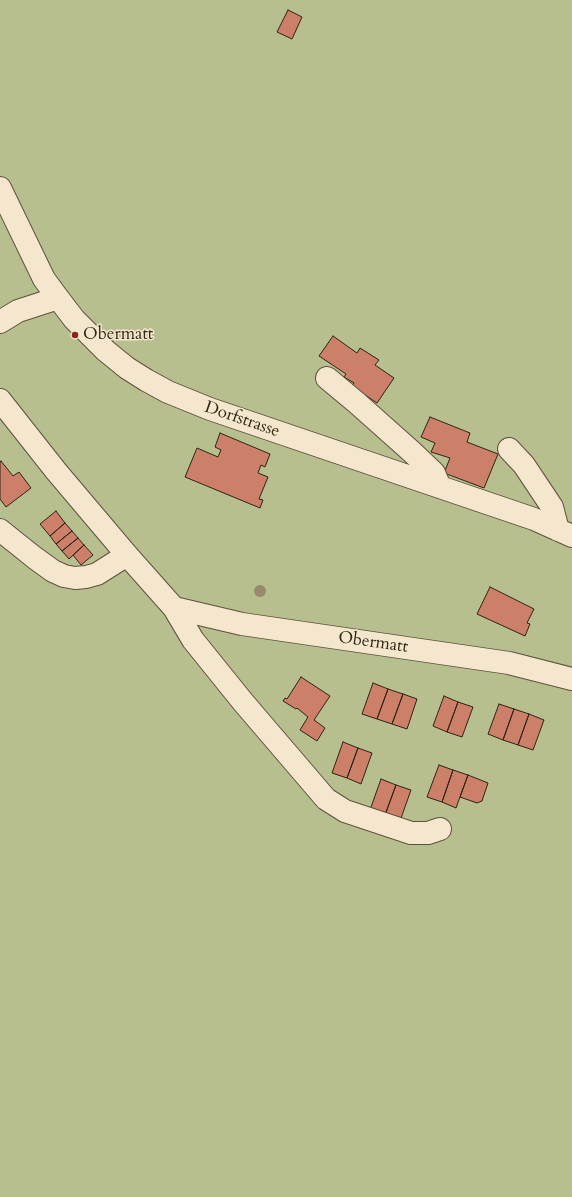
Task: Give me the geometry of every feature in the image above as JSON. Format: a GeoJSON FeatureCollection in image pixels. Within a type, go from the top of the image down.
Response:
{"type":"FeatureCollection","features":[{"type":"Feature","properties":{"kind":"street","name":"Dorfstrasse"},"geometry":{"type":"LineString","coordinates":[[0,188],[44,279],[58,298],[83,328],[106,351],[127,368],[146,380],[168,392],[210,410],[534,519],[565,533]]}},
{"type":"Feature","properties":{"kind":"street"},"geometry":{"type":"LineString","coordinates":[[0,322],[18,311],[58,298]]}},
{"type":"Feature","properties":{"kind":"street"},"geometry":{"type":"LineString","coordinates":[[327,378],[357,403],[434,473],[440,487]]}},
{"type":"Feature","properties":{"kind":"street"},"geometry":{"type":"LineString","coordinates":[[0,400],[22,430],[127,555],[174,608],[193,640],[243,702],[326,799],[345,811],[411,833],[428,833],[440,829]]}},
{"type":"Feature","properties":{"kind":"street"},"geometry":{"type":"LineString","coordinates":[[509,449],[524,465],[552,507],[565,533]]}},
{"type":"Feature","properties":{"kind":"street"},"geometry":{"type":"LineString","coordinates":[[0,530],[53,571],[64,576],[75,578],[97,574],[127,555]]}},
{"type":"Feature","properties":{"kind":"street","name":"Obermatt"},"geometry":{"type":"LineString","coordinates":[[174,608],[242,624],[509,663],[572,679]]}},
{"type":"Feature","properties":{"kind":"green space"},"geometry":{"type":"Polygon","coordinates":[[[0,0],[572,0],[572,1197],[0,1197],[0,0]]]}},
{"type":"Feature","properties":{"kind":"building"},"geometry":{"type":"Polygon","coordinates":[[[288,10],[302,17],[292,39],[277,32],[288,10]]]}},
{"type":"Feature","properties":{"kind":"building"},"geometry":{"type":"Polygon","coordinates":[[[333,336],[357,353],[360,348],[379,360],[375,365],[394,378],[377,403],[352,386],[354,383],[344,377],[346,374],[319,356],[333,336]]]}},
{"type":"Feature","properties":{"kind":"building"},"geometry":{"type":"Polygon","coordinates":[[[430,417],[470,433],[467,442],[498,454],[484,488],[444,473],[450,458],[431,452],[435,443],[421,437],[430,417]]]}},
{"type":"Feature","properties":{"kind":"building"},"geometry":{"type":"Polygon","coordinates":[[[220,433],[270,454],[265,467],[261,465],[258,473],[268,477],[259,499],[263,500],[260,508],[185,477],[197,448],[218,457],[221,450],[215,447],[220,433]]]}},
{"type":"Feature","properties":{"kind":"building"},"geometry":{"type":"Polygon","coordinates":[[[1,461],[13,476],[19,472],[31,488],[6,507],[0,499],[1,461]]]}},
{"type":"Feature","properties":{"kind":"building"},"geometry":{"type":"Polygon","coordinates":[[[56,511],[65,523],[50,536],[40,524],[56,511]]]}},
{"type":"Feature","properties":{"kind":"building"},"geometry":{"type":"Polygon","coordinates":[[[65,523],[72,531],[56,544],[50,536],[65,523]]]}},
{"type":"Feature","properties":{"kind":"building"},"geometry":{"type":"Polygon","coordinates":[[[72,531],[78,538],[62,551],[56,544],[72,531]]]}},
{"type":"Feature","properties":{"kind":"building"},"geometry":{"type":"Polygon","coordinates":[[[78,538],[84,545],[69,559],[62,551],[78,538]]]}},
{"type":"Feature","properties":{"kind":"building"},"geometry":{"type":"Polygon","coordinates":[[[84,545],[93,555],[81,565],[73,555],[84,545]]]}},
{"type":"Feature","properties":{"kind":"building"},"geometry":{"type":"Polygon","coordinates":[[[490,587],[534,609],[527,623],[530,624],[525,636],[477,614],[490,587]]]}},
{"type":"Feature","properties":{"kind":"building"},"geometry":{"type":"Polygon","coordinates":[[[301,677],[330,696],[314,720],[325,728],[317,741],[300,730],[308,717],[297,708],[296,709],[283,701],[285,698],[287,699],[301,677]]]}},
{"type":"Feature","properties":{"kind":"building"},"geometry":{"type":"Polygon","coordinates":[[[373,683],[388,689],[377,719],[362,714],[373,683]]]}},
{"type":"Feature","properties":{"kind":"building"},"geometry":{"type":"Polygon","coordinates":[[[388,689],[403,694],[392,724],[377,719],[388,689]]]}},
{"type":"Feature","properties":{"kind":"building"},"geometry":{"type":"Polygon","coordinates":[[[403,694],[417,699],[407,729],[392,724],[403,694]]]}},
{"type":"Feature","properties":{"kind":"building"},"geometry":{"type":"Polygon","coordinates":[[[444,696],[458,702],[447,732],[433,726],[444,696]]]}},
{"type":"Feature","properties":{"kind":"building"},"geometry":{"type":"Polygon","coordinates":[[[458,702],[473,707],[462,737],[447,732],[458,702]]]}},
{"type":"Feature","properties":{"kind":"building"},"geometry":{"type":"Polygon","coordinates":[[[499,704],[514,709],[503,740],[488,734],[499,704]]]}},
{"type":"Feature","properties":{"kind":"building"},"geometry":{"type":"Polygon","coordinates":[[[514,709],[529,714],[518,745],[503,740],[514,709]]]}},
{"type":"Feature","properties":{"kind":"building"},"geometry":{"type":"Polygon","coordinates":[[[529,714],[544,720],[533,750],[518,745],[529,714]]]}},
{"type":"Feature","properties":{"kind":"building"},"geometry":{"type":"Polygon","coordinates":[[[343,742],[358,748],[347,778],[332,773],[343,742]]]}},
{"type":"Feature","properties":{"kind":"building"},"geometry":{"type":"Polygon","coordinates":[[[358,748],[372,753],[361,784],[347,778],[358,748]]]}},
{"type":"Feature","properties":{"kind":"building"},"geometry":{"type":"Polygon","coordinates":[[[439,765],[453,770],[442,802],[427,797],[439,765]]]}},
{"type":"Feature","properties":{"kind":"building"},"geometry":{"type":"Polygon","coordinates":[[[453,770],[468,775],[456,808],[442,802],[453,770]]]}},
{"type":"Feature","properties":{"kind":"building"},"geometry":{"type":"Polygon","coordinates":[[[468,775],[488,783],[482,801],[477,803],[460,797],[468,775]]]}},
{"type":"Feature","properties":{"kind":"building"},"geometry":{"type":"Polygon","coordinates":[[[381,779],[396,785],[385,815],[370,810],[381,779]]]}},
{"type":"Feature","properties":{"kind":"building"},"geometry":{"type":"Polygon","coordinates":[[[396,785],[411,790],[400,821],[385,815],[396,785]]]}},
{"type":"Feature","properties":{"kind":"place","name":"Obermatt"},"geometry":{"type":"Point","coordinates":[75,335]}}]}
